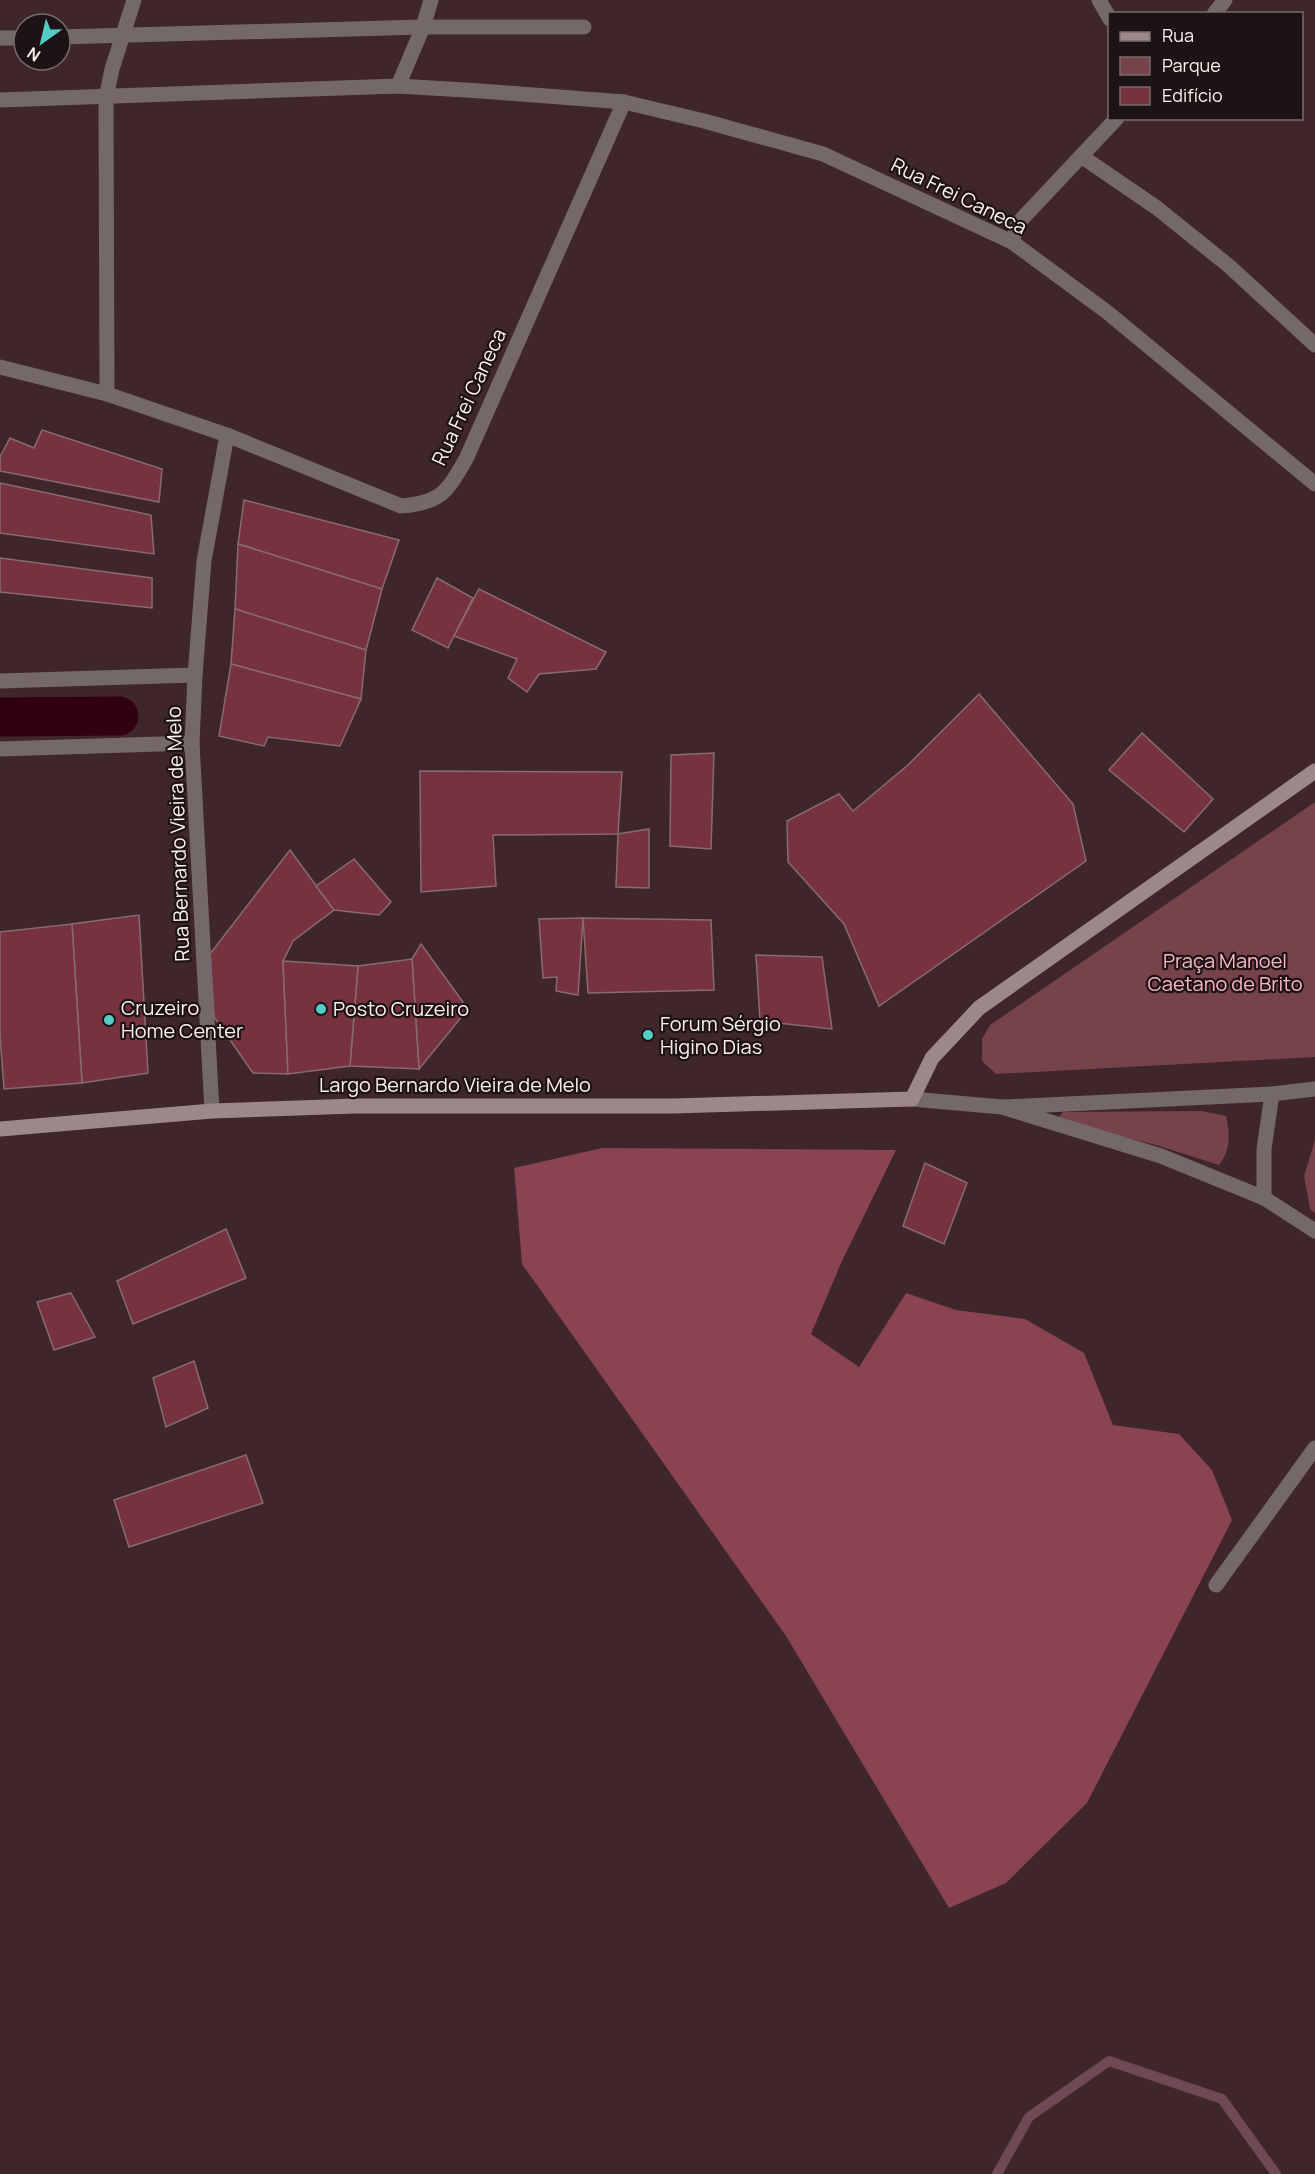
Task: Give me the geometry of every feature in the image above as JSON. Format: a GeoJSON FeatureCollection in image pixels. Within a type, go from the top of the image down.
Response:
{"type":"FeatureCollection","features":[{"type":"Feature","properties":{"kind":"main road"},"geometry":{"type":"LineString","coordinates":[[912,1099],[932,1058],[979,1008],[1315,771]]}},
{"type":"Feature","properties":{"kind":"main road","name":"Largo Bernardo Vieira de Melo"},"geometry":{"type":"LineString","coordinates":[[0,1129],[212,1111],[355,1106],[674,1106],[912,1099]]}},
{"type":"Feature","properties":{"kind":"street"},"geometry":{"type":"LineString","coordinates":[[107,394],[106,98],[112,69],[134,0]]}},
{"type":"Feature","properties":{"kind":"street"},"geometry":{"type":"LineString","coordinates":[[398,86],[423,27],[431,0]]}},
{"type":"Feature","properties":{"kind":"street"},"geometry":{"type":"LineString","coordinates":[[1099,0],[1108,16]]}},
{"type":"Feature","properties":{"kind":"street"},"geometry":{"type":"LineString","coordinates":[[1216,12],[1225,0]]}},
{"type":"Feature","properties":{"kind":"street"},"geometry":{"type":"LineString","coordinates":[[72,37],[423,27],[584,27]]}},
{"type":"Feature","properties":{"kind":"street","name":"Rua Frei Caneca"},"geometry":{"type":"LineString","coordinates":[[0,100],[398,86],[624,102],[704,121],[823,154],[1012,242],[1107,312],[1315,484]]}},
{"type":"Feature","properties":{"kind":"street","name":"Rua Frei Caneca"},"geometry":{"type":"LineString","coordinates":[[227,435],[400,506],[423,505],[448,490],[466,459],[624,102]]}},
{"type":"Feature","properties":{"kind":"street"},"geometry":{"type":"LineString","coordinates":[[1012,242],[1019,222],[1116,120]]}},
{"type":"Feature","properties":{"kind":"street"},"geometry":{"type":"LineString","coordinates":[[1081,156],[1157,208],[1220,259],[1315,345]]}},
{"type":"Feature","properties":{"kind":"street"},"geometry":{"type":"LineString","coordinates":[[0,368],[107,394],[227,435]]}},
{"type":"Feature","properties":{"kind":"street","name":"Rua Bernardo Vieira de Melo"},"geometry":{"type":"LineString","coordinates":[[212,1111],[192,743],[204,561],[227,435]]}},
{"type":"Feature","properties":{"kind":"street"},"geometry":{"type":"LineString","coordinates":[[0,681],[195,675]]}},
{"type":"Feature","properties":{"kind":"street"},"geometry":{"type":"LineString","coordinates":[[0,748],[192,743]]}},
{"type":"Feature","properties":{"kind":"street"},"geometry":{"type":"LineString","coordinates":[[912,1099],[1002,1107],[1272,1094],[1315,1089]]}},
{"type":"Feature","properties":{"kind":"street"},"geometry":{"type":"LineString","coordinates":[[1264,1198],[1264,1149],[1272,1094]]}},
{"type":"Feature","properties":{"kind":"street"},"geometry":{"type":"LineString","coordinates":[[1002,1107],[1161,1156],[1264,1198],[1315,1231]]}},
{"type":"Feature","properties":{"kind":"street"},"geometry":{"type":"LineString","coordinates":[[1216,1585],[1315,1448]]}},
{"type":"Feature","properties":{"kind":"green space","name":"Praça Manoel Caetano de Brito"},"geometry":{"type":"Polygon","coordinates":[[[1315,802],[1315,1057],[996,1074],[982,1061],[982,1039],[990,1025],[1315,802]]]}},
{"type":"Feature","properties":{"kind":"green space"},"geometry":{"type":"Polygon","coordinates":[[[1201,1111],[1226,1116],[1229,1142],[1226,1154],[1219,1165],[1156,1145],[1060,1121],[1059,1117],[1063,1112],[1201,1111]]]}},
{"type":"Feature","properties":{"kind":"green space"},"geometry":{"type":"Polygon","coordinates":[[[1315,1140],[1315,1213],[1310,1209],[1304,1176],[1315,1140]]]}},
{"type":"Feature","properties":{"kind":"shaded area"},"geometry":{"type":"Polygon","coordinates":[[[602,1148],[896,1150],[842,1261],[811,1334],[859,1367],[906,1293],[956,1310],[1025,1319],[1084,1353],[1113,1425],[1179,1434],[1212,1470],[1232,1520],[1087,1803],[1006,1883],[949,1908],[786,1636],[522,1264],[514,1168],[602,1148]]]}},
{"type":"Feature","properties":{"kind":"building"},"geometry":{"type":"Polygon","coordinates":[[[42,430],[162,469],[159,502],[0,471],[0,457],[10,438],[34,448],[42,430]]]}},
{"type":"Feature","properties":{"kind":"building"},"geometry":{"type":"Polygon","coordinates":[[[0,483],[151,515],[154,554],[0,533],[0,483]]]}},
{"type":"Feature","properties":{"kind":"building"},"geometry":{"type":"Polygon","coordinates":[[[244,500],[399,540],[382,589],[238,544],[244,500]]]}},
{"type":"Feature","properties":{"kind":"building"},"geometry":{"type":"Polygon","coordinates":[[[238,544],[382,589],[366,650],[235,609],[238,544]]]}},
{"type":"Feature","properties":{"kind":"building"},"geometry":{"type":"Polygon","coordinates":[[[0,558],[152,578],[152,608],[0,592],[0,558]]]}},
{"type":"Feature","properties":{"kind":"building"},"geometry":{"type":"Polygon","coordinates":[[[437,578],[473,598],[448,648],[412,630],[437,578]]]}},
{"type":"Feature","properties":{"kind":"building"},"geometry":{"type":"Polygon","coordinates":[[[479,589],[606,652],[596,669],[539,674],[527,692],[508,678],[517,659],[454,636],[479,589]]]}},
{"type":"Feature","properties":{"kind":"building"},"geometry":{"type":"Polygon","coordinates":[[[235,609],[366,650],[361,699],[231,664],[235,609]]]}},
{"type":"Feature","properties":{"kind":"building"},"geometry":{"type":"Polygon","coordinates":[[[231,664],[361,699],[340,746],[268,737],[264,746],[219,736],[231,664]]]}},
{"type":"Feature","properties":{"kind":"building"},"geometry":{"type":"Polygon","coordinates":[[[979,694],[1073,804],[1086,861],[879,1006],[844,924],[788,862],[787,821],[839,794],[853,811],[908,765],[979,694]]]}},
{"type":"Feature","properties":{"kind":"building"},"geometry":{"type":"Polygon","coordinates":[[[1142,733],[1213,799],[1184,832],[1109,770],[1142,733]]]}},
{"type":"Feature","properties":{"kind":"building"},"geometry":{"type":"Polygon","coordinates":[[[714,753],[711,849],[670,846],[671,755],[714,753]]]}},
{"type":"Feature","properties":{"kind":"building"},"geometry":{"type":"Polygon","coordinates":[[[420,771],[622,772],[618,834],[493,835],[496,886],[421,892],[420,771]]]}},
{"type":"Feature","properties":{"kind":"building"},"geometry":{"type":"Polygon","coordinates":[[[649,829],[649,888],[616,887],[618,834],[649,829]]]}},
{"type":"Feature","properties":{"kind":"building"},"geometry":{"type":"Polygon","coordinates":[[[290,850],[334,910],[293,941],[283,961],[288,1074],[253,1073],[214,1017],[210,954],[290,850]]]}},
{"type":"Feature","properties":{"kind":"building"},"geometry":{"type":"Polygon","coordinates":[[[354,859],[391,902],[379,915],[334,910],[316,886],[354,859]]]}},
{"type":"Feature","properties":{"kind":"building"},"geometry":{"type":"Polygon","coordinates":[[[139,915],[148,1073],[82,1083],[72,924],[139,915]]]}},
{"type":"Feature","properties":{"kind":"building"},"geometry":{"type":"Polygon","coordinates":[[[583,918],[711,920],[714,990],[588,993],[583,918]]]}},
{"type":"Feature","properties":{"kind":"building"},"geometry":{"type":"Polygon","coordinates":[[[583,918],[578,995],[556,991],[557,977],[543,978],[539,919],[583,918]]]}},
{"type":"Feature","properties":{"kind":"building"},"geometry":{"type":"Polygon","coordinates":[[[72,924],[82,1083],[4,1089],[0,1036],[0,932],[72,924]]]}},
{"type":"Feature","properties":{"kind":"building"},"geometry":{"type":"Polygon","coordinates":[[[421,944],[468,1009],[419,1069],[412,959],[421,944]]]}},
{"type":"Feature","properties":{"kind":"building"},"geometry":{"type":"Polygon","coordinates":[[[756,955],[822,957],[832,1029],[760,1021],[756,955]]]}},
{"type":"Feature","properties":{"kind":"building"},"geometry":{"type":"Polygon","coordinates":[[[412,959],[419,1069],[350,1066],[358,966],[412,959]]]}},
{"type":"Feature","properties":{"kind":"building"},"geometry":{"type":"Polygon","coordinates":[[[283,961],[358,966],[350,1066],[288,1074],[283,961]]]}},
{"type":"Feature","properties":{"kind":"building"},"geometry":{"type":"Polygon","coordinates":[[[925,1163],[967,1183],[944,1244],[903,1226],[925,1163]]]}},
{"type":"Feature","properties":{"kind":"building"},"geometry":{"type":"Polygon","coordinates":[[[226,1229],[246,1278],[133,1324],[117,1281],[226,1229]]]}},
{"type":"Feature","properties":{"kind":"building"},"geometry":{"type":"Polygon","coordinates":[[[71,1293],[95,1337],[54,1350],[37,1302],[71,1293]]]}},
{"type":"Feature","properties":{"kind":"building"},"geometry":{"type":"Polygon","coordinates":[[[194,1361],[208,1408],[166,1427],[153,1378],[194,1361]]]}},
{"type":"Feature","properties":{"kind":"building"},"geometry":{"type":"Polygon","coordinates":[[[246,1455],[263,1503],[129,1547],[114,1500],[246,1455]]]}},
{"type":"Feature","properties":{"kind":"waterway"},"geometry":{"type":"LineString","coordinates":[[0,717],[119,716]]}},
{"type":"Feature","properties":{"kind":"waterway"},"geometry":{"type":"LineString","coordinates":[[997,2174],[1029,2117],[1109,2061],[1222,2099],[1276,2174]]}},
{"type":"Feature","properties":{"kind":"place","name":"Posto Cruzeiro"},"geometry":{"type":"Point","coordinates":[321,1009]}},
{"type":"Feature","properties":{"kind":"place","name":"Cruzeiro Home Center"},"geometry":{"type":"Point","coordinates":[109,1020]}},
{"type":"Feature","properties":{"kind":"place","name":"Forum Sérgio Higino Dias"},"geometry":{"type":"Point","coordinates":[648,1035]}}]}
